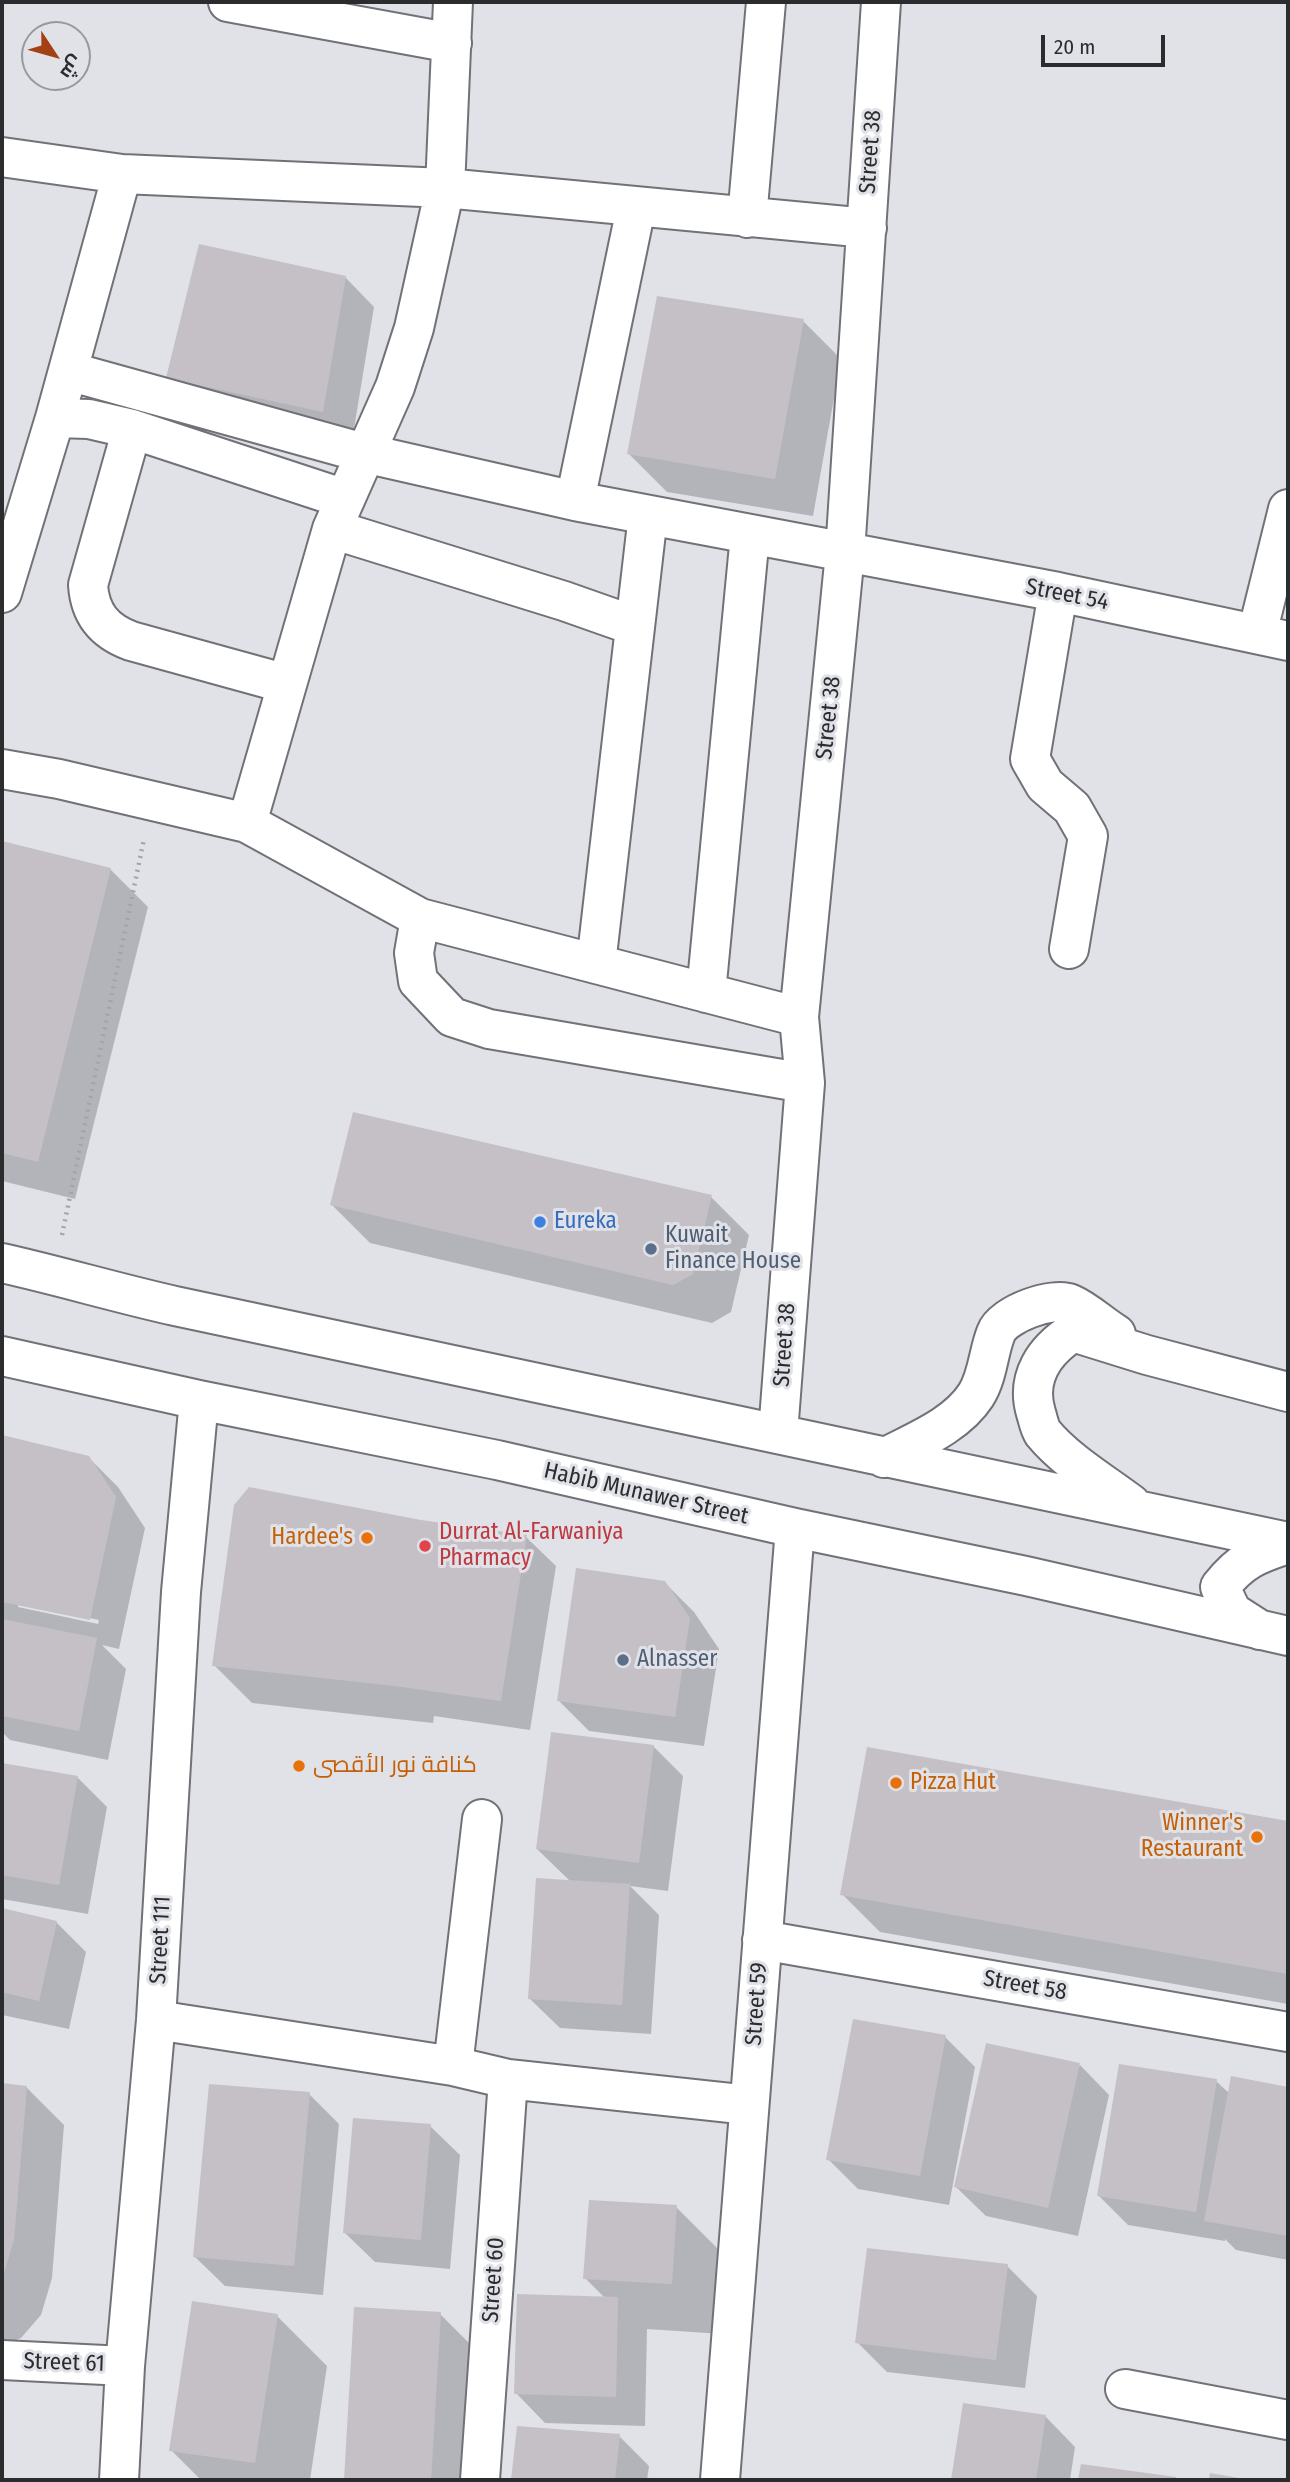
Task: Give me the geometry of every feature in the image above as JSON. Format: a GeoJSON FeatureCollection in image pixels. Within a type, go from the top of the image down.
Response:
{"type":"FeatureCollection","features":[{"type":"Feature","properties":{"kind":"street"},"geometry":{"type":"LineString","coordinates":[[228,2],[452,43]]}},
{"type":"Feature","properties":{"kind":"street"},"geometry":{"type":"LineString","coordinates":[[247,823],[338,514],[386,410],[405,358],[446,188],[453,2]]}},
{"type":"Feature","properties":{"kind":"street"},"geometry":{"type":"LineString","coordinates":[[747,218],[766,2]]}},
{"type":"Feature","properties":{"kind":"street","name":"Street 38"},"geometry":{"type":"LineString","coordinates":[[778,1433],[805,1083],[799,1017],[845,553],[881,2]]}},
{"type":"Feature","properties":{"kind":"street"},"geometry":{"type":"LineString","coordinates":[[2,157],[122,174],[446,188],[867,228]]}},
{"type":"Feature","properties":{"kind":"street"},"geometry":{"type":"LineString","coordinates":[[2,593],[55,418],[122,174]]}},
{"type":"Feature","properties":{"kind":"street"},"geometry":{"type":"LineString","coordinates":[[575,501],[636,208]]}},
{"type":"Feature","properties":{"kind":"street","name":"Street 54"},"geometry":{"type":"LineString","coordinates":[[68,371],[364,453],[575,501],[1273,637]]}},
{"type":"Feature","properties":{"kind":"street"},"geometry":{"type":"LineString","coordinates":[[55,418],[89,419],[129,441],[338,514],[635,626]]}},
{"type":"Feature","properties":{"kind":"street"},"geometry":{"type":"LineString","coordinates":[[129,441],[91,571],[89,599],[94,613],[116,635],[287,684]]}},
{"type":"Feature","properties":{"kind":"street"},"geometry":{"type":"LineString","coordinates":[[1273,637],[1288,509]]}},
{"type":"Feature","properties":{"kind":"street"},"geometry":{"type":"LineString","coordinates":[[596,964],[648,515]]}},
{"type":"Feature","properties":{"kind":"street"},"geometry":{"type":"LineString","coordinates":[[706,993],[750,535]]}},
{"type":"Feature","properties":{"kind":"street"},"geometry":{"type":"LineString","coordinates":[[1058,593],[1030,759],[1045,785],[1072,808],[1088,836],[1069,949]]}},
{"type":"Feature","properties":{"kind":"street"},"geometry":{"type":"LineString","coordinates":[[2,769],[59,779],[247,823],[420,918],[799,1017]]}},
{"type":"Feature","properties":{"kind":"street"},"geometry":{"type":"LineString","coordinates":[[420,918],[414,953],[418,981],[452,1017],[489,1028],[805,1083]]}},
{"type":"Feature","properties":{"kind":"street"},"geometry":{"type":"LineString","coordinates":[[2,1263],[170,1304],[1288,1543]]}},
{"type":"Feature","properties":{"kind":"street"},"geometry":{"type":"LineString","coordinates":[[884,1458],[950,1422],[977,1394],[990,1362],[996,1331],[1016,1312],[1041,1305],[1069,1303],[1147,1355]]}},
{"type":"Feature","properties":{"kind":"street"},"geometry":{"type":"LineString","coordinates":[[1139,1510],[1063,1453],[1041,1430],[1032,1400],[1035,1376],[1054,1345],[1073,1332],[1147,1355],[1288,1392]]}},
{"type":"Feature","properties":{"kind":"street","name":"Habib Munawer Street"},"geometry":{"type":"LineString","coordinates":[[2,1356],[199,1401],[498,1460],[1274,1633]]}},
{"type":"Feature","properties":{"kind":"street","name":"Street 111"},"geometry":{"type":"LineString","coordinates":[[120,2480],[125,2366],[156,2020],[181,1592],[199,1401]]}},
{"type":"Feature","properties":{"kind":"street","name":"Street 59"},"geometry":{"type":"LineString","coordinates":[[720,2480],[795,1528]]}},
{"type":"Feature","properties":{"kind":"street"},"geometry":{"type":"LineString","coordinates":[[1274,1633],[1232,1612],[1220,1587],[1231,1572],[1251,1556],[1288,1543]]}},
{"type":"Feature","properties":{"kind":"street"},"geometry":{"type":"LineString","coordinates":[[453,2066],[482,1819]]}},
{"type":"Feature","properties":{"kind":"street","name":"Street 58"},"geometry":{"type":"LineString","coordinates":[[762,1940],[1288,2032]]}},
{"type":"Feature","properties":{"kind":"street"},"geometry":{"type":"LineString","coordinates":[[156,2020],[453,2066],[508,2079],[750,2105]]}},
{"type":"Feature","properties":{"kind":"street","name":"Street 60"},"geometry":{"type":"LineString","coordinates":[[480,2480],[508,2079]]}},
{"type":"Feature","properties":{"kind":"street","name":"Street 61"},"geometry":{"type":"LineString","coordinates":[[2,2360],[125,2366]]}},
{"type":"Feature","properties":{"kind":"street"},"geometry":{"type":"LineString","coordinates":[[1125,2389],[1288,2420]]}},
{"type":"Feature","properties":{"kind":"path"},"geometry":{"type":"LineString","coordinates":[[53,1274],[152,800]]}},
{"type":"Feature","properties":{"kind":"building"},"geometry":{"type":"Polygon","coordinates":[[[199,244],[346,276],[323,412],[166,378],[199,244]]]}},
{"type":"Feature","properties":{"kind":"building"},"geometry":{"type":"Polygon","coordinates":[[[657,296],[804,319],[775,479],[627,454],[657,296]]]}},
{"type":"Feature","properties":{"kind":"building"},"geometry":{"type":"Polygon","coordinates":[[[2,841],[111,868],[38,1162],[2,1153],[2,841]]]}},
{"type":"Feature","properties":{"kind":"building"},"geometry":{"type":"Polygon","coordinates":[[[353,1112],[712,1195],[693,1274],[673,1285],[330,1205],[353,1112]]]}},
{"type":"Feature","properties":{"kind":"building"},"geometry":{"type":"Polygon","coordinates":[[[2,1435],[89,1456],[116,1497],[90,1620],[2,1602],[2,1435]]]}},
{"type":"Feature","properties":{"kind":"building"},"geometry":{"type":"Polygon","coordinates":[[[249,1487],[421,1520],[527,1535],[501,1701],[395,1686],[212,1666],[234,1505],[249,1487]]]}},
{"type":"Feature","properties":{"kind":"building","name":"Alnasser"},"geometry":{"type":"Polygon","coordinates":[[[576,1568],[665,1581],[690,1618],[675,1717],[557,1701],[576,1568]]]}},
{"type":"Feature","properties":{"kind":"building"},"geometry":{"type":"Polygon","coordinates":[[[2,1619],[97,1638],[79,1731],[2,1716],[2,1619]]]}},
{"type":"Feature","properties":{"kind":"building"},"geometry":{"type":"Polygon","coordinates":[[[551,1732],[654,1745],[639,1863],[536,1849],[551,1732]]]}},
{"type":"Feature","properties":{"kind":"building"},"geometry":{"type":"Polygon","coordinates":[[[867,1747],[1288,1821],[1288,1974],[840,1895],[867,1747]]]}},
{"type":"Feature","properties":{"kind":"building"},"geometry":{"type":"Polygon","coordinates":[[[2,1763],[78,1776],[59,1885],[2,1875],[2,1763]]]}},
{"type":"Feature","properties":{"kind":"building"},"geometry":{"type":"Polygon","coordinates":[[[536,1878],[630,1884],[622,2005],[528,1999],[536,1878]]]}},
{"type":"Feature","properties":{"kind":"building"},"geometry":{"type":"Polygon","coordinates":[[[2,1908],[57,1921],[39,2001],[2,1992],[2,1908]]]}},
{"type":"Feature","properties":{"kind":"building"},"geometry":{"type":"Polygon","coordinates":[[[853,2019],[946,2035],[920,2176],[826,2160],[853,2019]]]}},
{"type":"Feature","properties":{"kind":"building"},"geometry":{"type":"Polygon","coordinates":[[[986,2043],[1080,2063],[1048,2208],[954,2187],[986,2043]]]}},
{"type":"Feature","properties":{"kind":"building"},"geometry":{"type":"Polygon","coordinates":[[[1119,2064],[1217,2079],[1196,2212],[1097,2196],[1119,2064]]]}},
{"type":"Feature","properties":{"kind":"building"},"geometry":{"type":"Polygon","coordinates":[[[1231,2076],[1288,2087],[1288,2236],[1204,2221],[1231,2076]]]}},
{"type":"Feature","properties":{"kind":"building"},"geometry":{"type":"Polygon","coordinates":[[[2,2083],[27,2086],[14,2239],[2,2280],[2,2083]]]}},
{"type":"Feature","properties":{"kind":"building"},"geometry":{"type":"Polygon","coordinates":[[[209,2084],[310,2092],[294,2266],[193,2257],[209,2084]]]}},
{"type":"Feature","properties":{"kind":"building"},"geometry":{"type":"Polygon","coordinates":[[[353,2118],[431,2124],[421,2240],[343,2233],[353,2118]]]}},
{"type":"Feature","properties":{"kind":"building"},"geometry":{"type":"Polygon","coordinates":[[[589,2200],[677,2205],[672,2284],[583,2279],[589,2200]]]}},
{"type":"Feature","properties":{"kind":"building"},"geometry":{"type":"Polygon","coordinates":[[[867,2248],[1008,2264],[996,2360],[855,2343],[867,2248]]]}},
{"type":"Feature","properties":{"kind":"building"},"geometry":{"type":"Polygon","coordinates":[[[517,2294],[618,2297],[616,2397],[514,2394],[517,2294]]]}},
{"type":"Feature","properties":{"kind":"building"},"geometry":{"type":"Polygon","coordinates":[[[192,2301],[278,2314],[255,2463],[169,2451],[192,2301]]]}},
{"type":"Feature","properties":{"kind":"building"},"geometry":{"type":"Polygon","coordinates":[[[354,2307],[441,2312],[431,2480],[344,2480],[354,2307]]]}},
{"type":"Feature","properties":{"kind":"building"},"geometry":{"type":"Polygon","coordinates":[[[963,2403],[1046,2415],[1036,2480],[951,2480],[963,2403]]]}},
{"type":"Feature","properties":{"kind":"building"},"geometry":{"type":"Polygon","coordinates":[[[517,2426],[620,2434],[615,2480],[511,2480],[517,2426]]]}},
{"type":"Feature","properties":{"kind":"building"},"geometry":{"type":"Polygon","coordinates":[[[1081,2464],[1176,2477],[1176,2480],[1078,2480],[1081,2464]]]}},
{"type":"Feature","properties":{"kind":"building"},"geometry":{"type":"Polygon","coordinates":[[[1210,2473],[1245,2479],[1245,2480],[1209,2480],[1210,2473]]]}},
{"type":"Feature","properties":{"kind":"place","name":"Eureka"},"geometry":{"type":"Point","coordinates":[540,1222]}},
{"type":"Feature","properties":{"kind":"place","name":"Kuwait Finance House"},"geometry":{"type":"Point","coordinates":[651,1249]}},
{"type":"Feature","properties":{"kind":"place","name":"Hardee's"},"geometry":{"type":"Point","coordinates":[367,1538]}},
{"type":"Feature","properties":{"kind":"place","name":"Durrat Al-Farwaniya Pharmacy"},"geometry":{"type":"Point","coordinates":[425,1546]}},
{"type":"Feature","properties":{"kind":"place","name":"Alnasser"},"geometry":{"type":"Point","coordinates":[623,1660]}},
{"type":"Feature","properties":{"kind":"place","name":"كنافة نور الأقصى"},"geometry":{"type":"Point","coordinates":[299,1766]}},
{"type":"Feature","properties":{"kind":"place","name":"Pizza Hut"},"geometry":{"type":"Point","coordinates":[896,1783]}},
{"type":"Feature","properties":{"kind":"place","name":"Winner's Restaurant"},"geometry":{"type":"Point","coordinates":[1257,1837]}}]}
